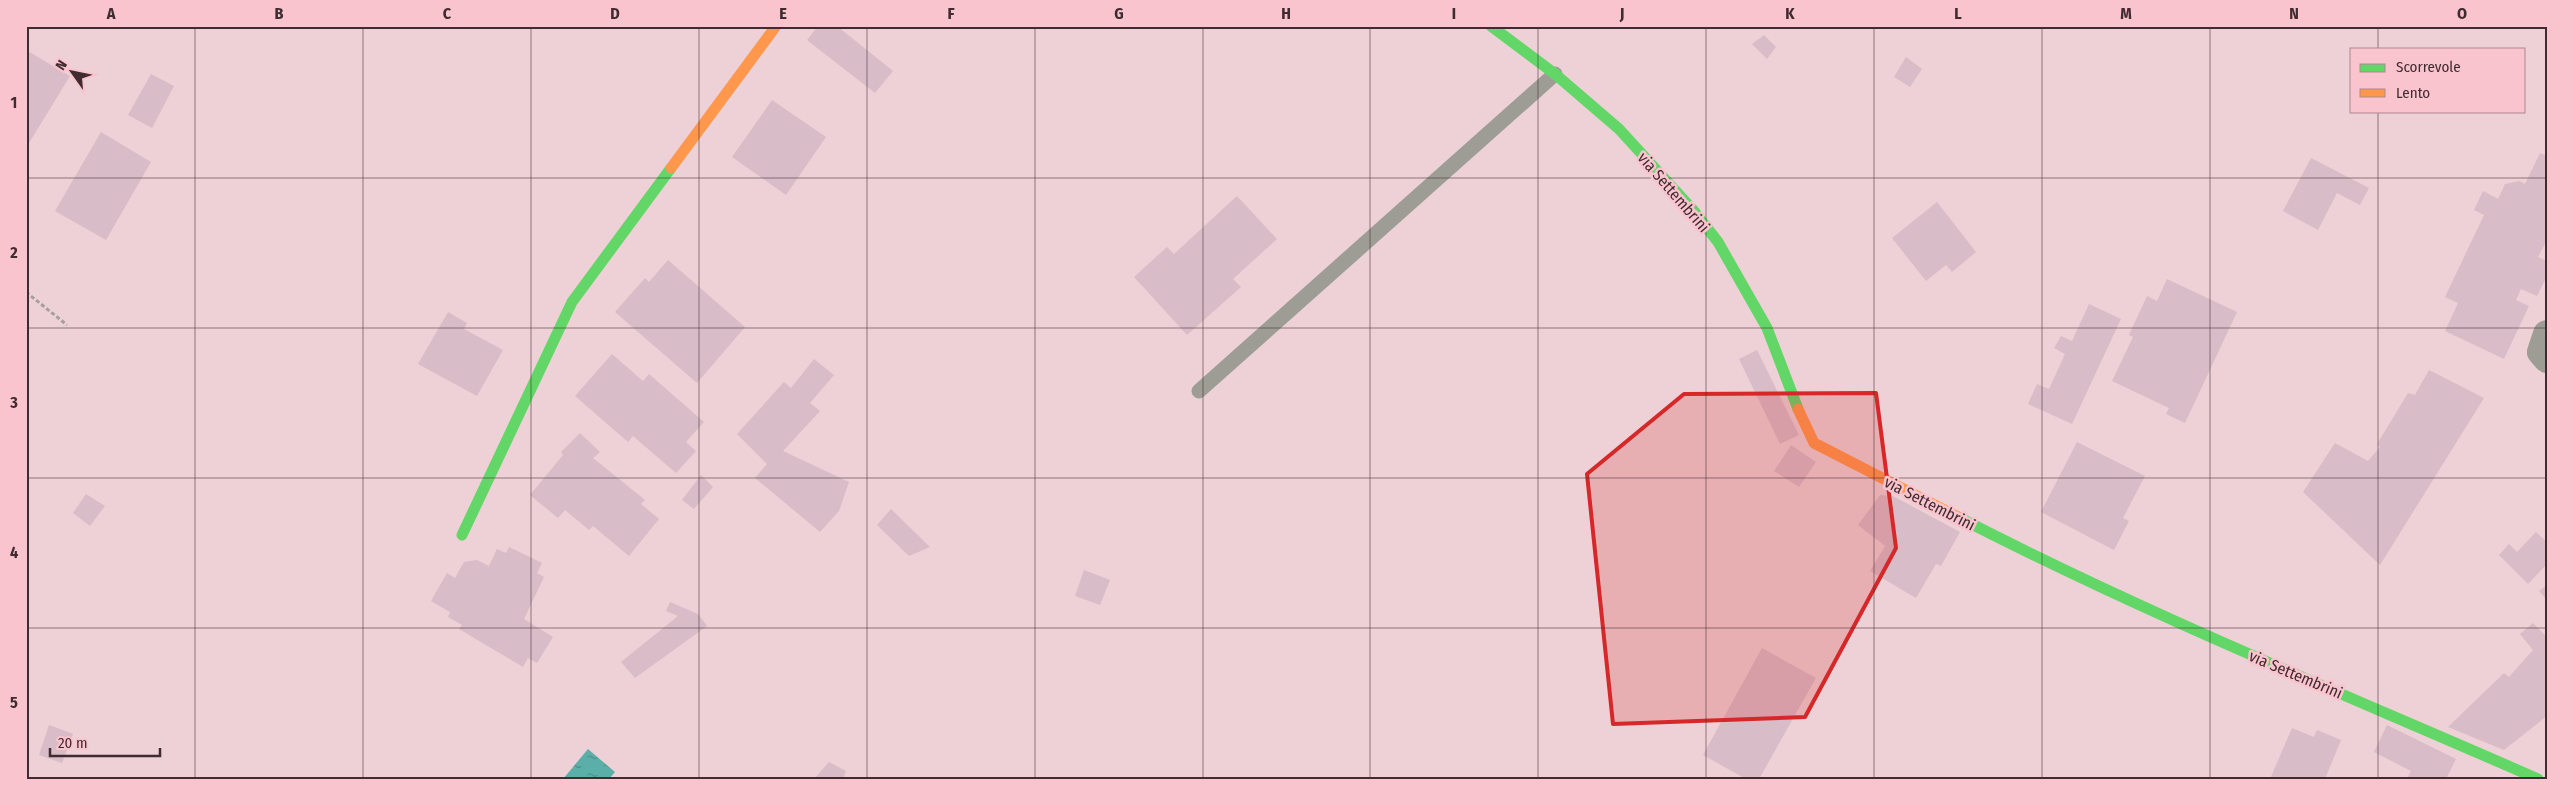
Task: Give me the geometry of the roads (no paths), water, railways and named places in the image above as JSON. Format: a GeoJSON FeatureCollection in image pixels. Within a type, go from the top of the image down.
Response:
{"type":"FeatureCollection","features":[{"type":"Feature","properties":{"kind":"street"},"geometry":{"type":"LineString","coordinates":[[462,535],[572,302],[776,26]]}},
{"type":"Feature","properties":{"kind":"street","name":"via Settembrini"},"geometry":{"type":"LineString","coordinates":[[1491,26],[1555,74],[1618,129],[1693,210],[1718,242],[1767,328],[1804,424],[1814,443],[2031,554],[2157,613],[2538,779]]}},
{"type":"Feature","properties":{"kind":"street"},"geometry":{"type":"LineString","coordinates":[[2547,334],[2541,352],[2547,359]]}},
{"type":"Feature","properties":{"kind":"lane"},"geometry":{"type":"LineString","coordinates":[[1199,391],[1555,74]]}},
{"type":"Feature","properties":{"kind":"water"},"geometry":{"type":"Polygon","coordinates":[[[588,749],[615,772],[609,779],[563,779],[588,749]]]}}]}
